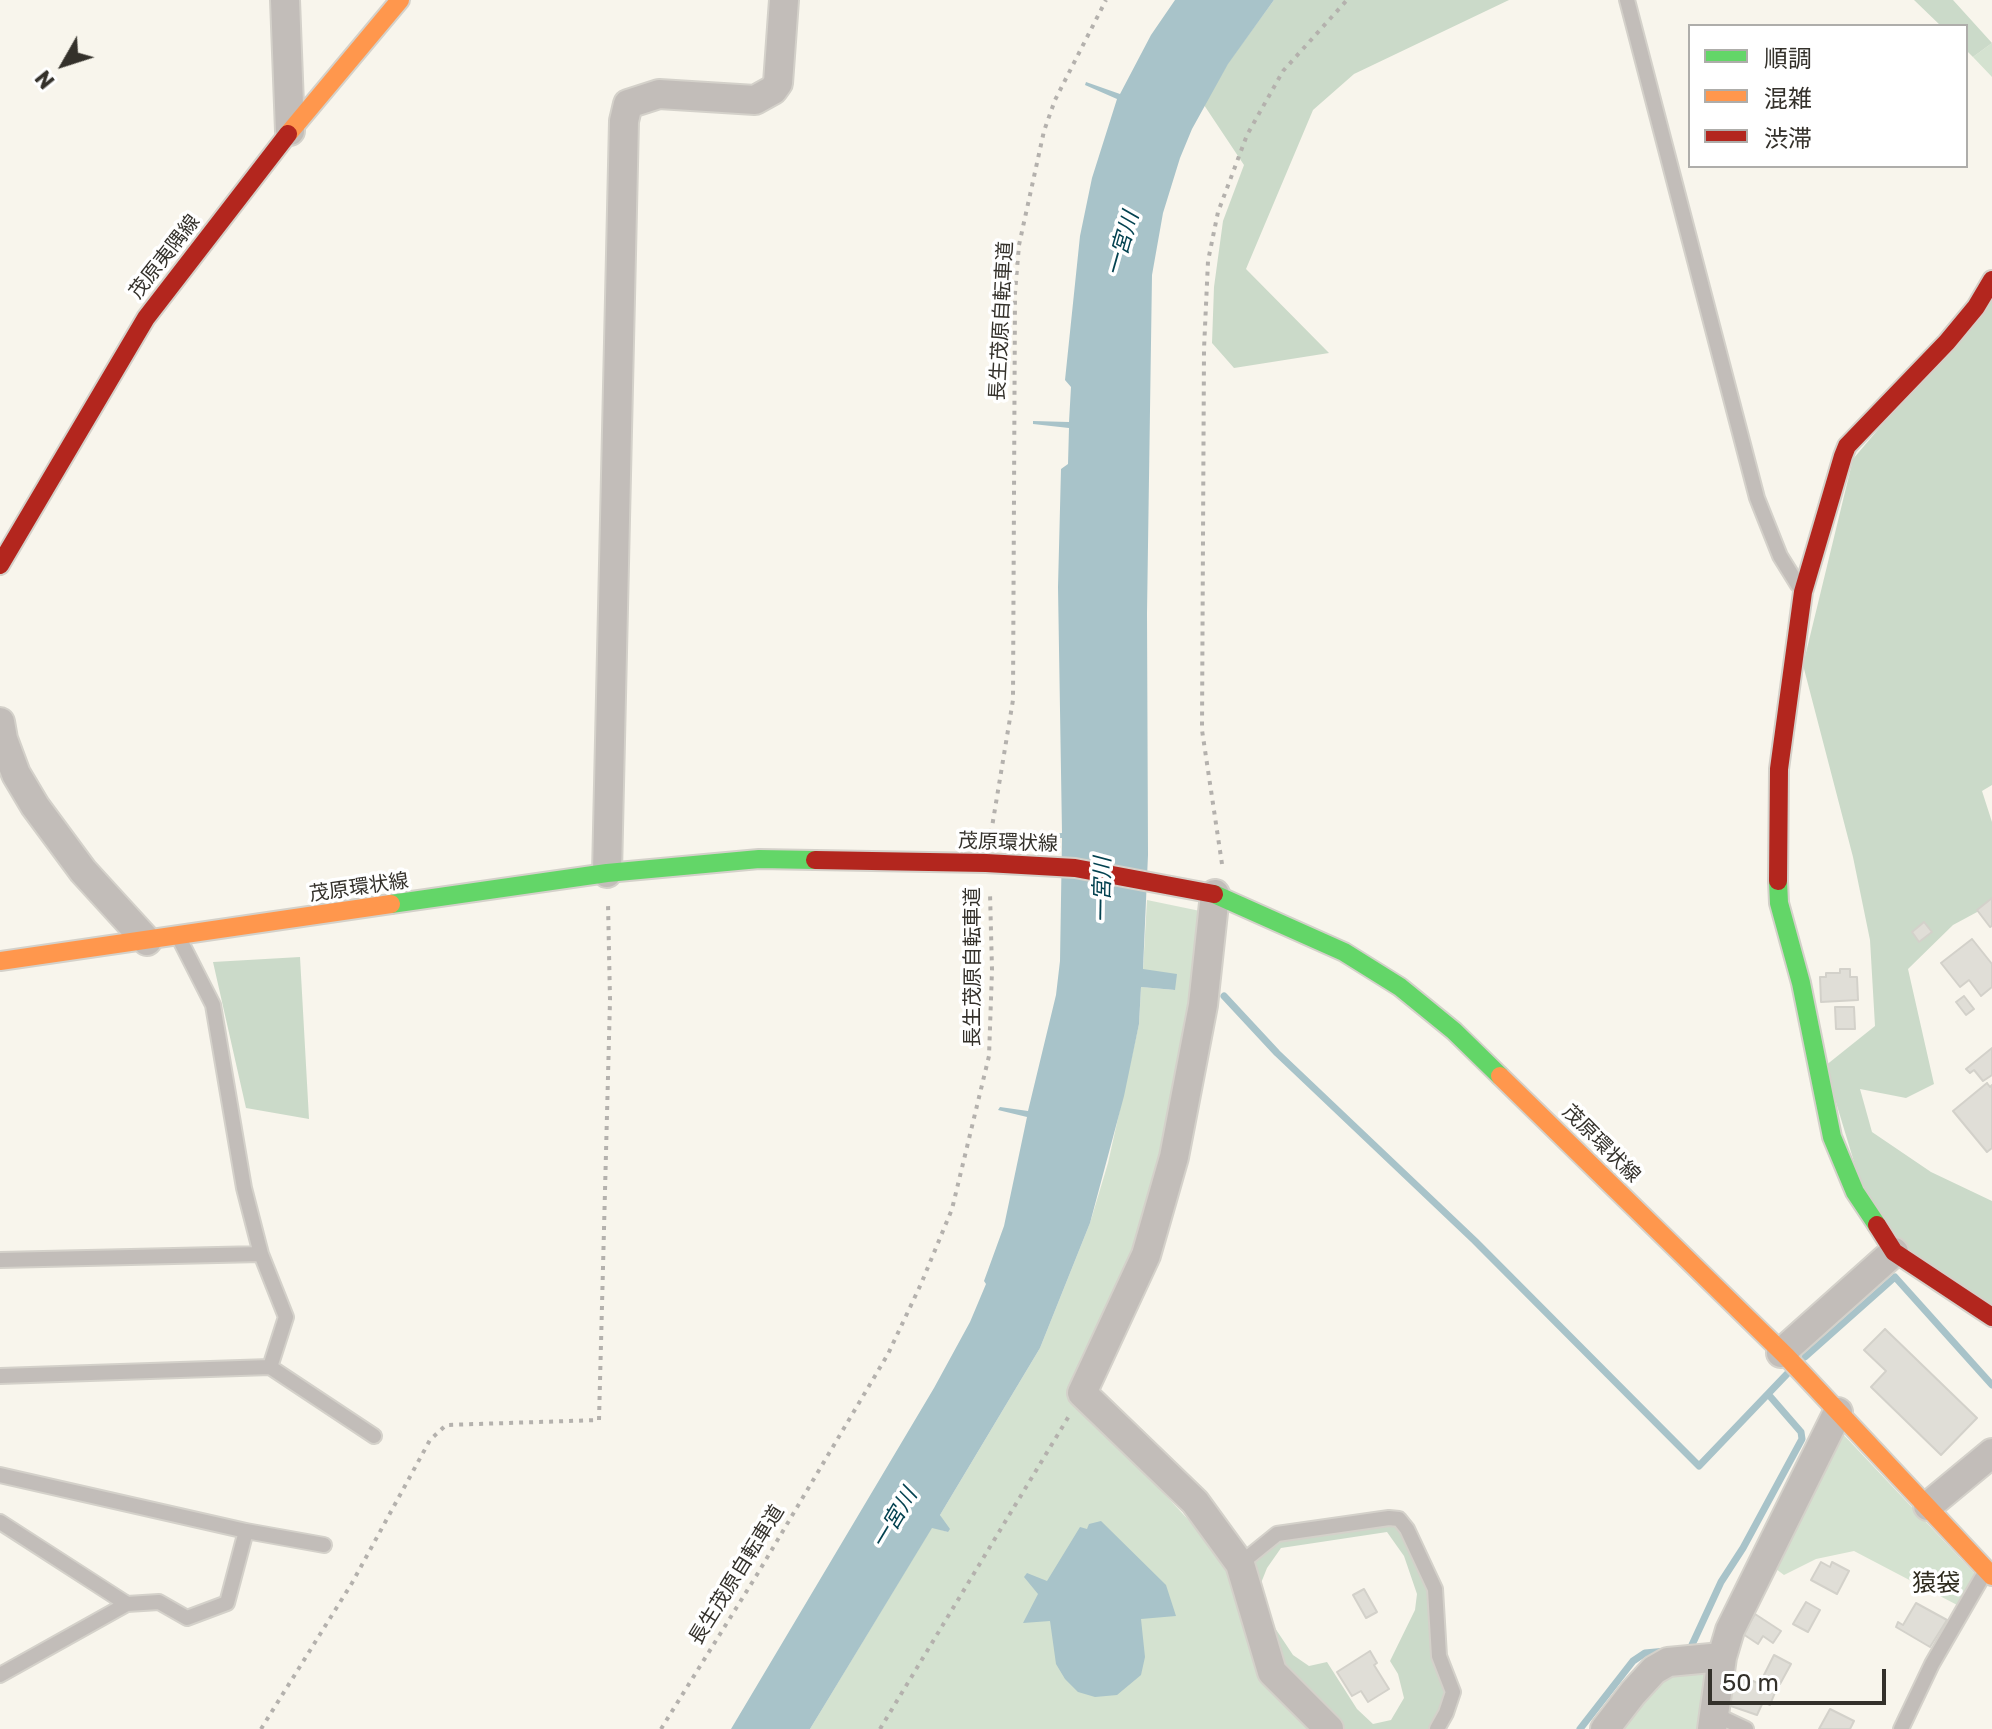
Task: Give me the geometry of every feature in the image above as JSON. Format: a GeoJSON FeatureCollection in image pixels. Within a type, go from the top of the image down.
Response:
{"type":"FeatureCollection","features":[{"type":"Feature","properties":{"kind":"main road","name":"茂原夷隅線"},"geometry":{"type":"LineString","coordinates":[[0,565],[146,318],[290,131],[400,0]]}},
{"type":"Feature","properties":{"kind":"main road"},"geometry":{"type":"LineString","coordinates":[[1992,280],[1976,307],[1947,342],[1847,446],[1803,592],[1779,769],[1779,903],[1801,983],[1832,1137],[1855,1192],[1894,1252],[1992,1317]]}},
{"type":"Feature","properties":{"kind":"main road","name":"茂原環状線"},"geometry":{"type":"LineString","coordinates":[[0,961],[607,873],[759,859],[986,863],[1075,868],[1215,894],[1344,952],[1400,987],[1454,1031],[1805,1377],[1989,1573]]}},
{"type":"Feature","properties":{"kind":"street"},"geometry":{"type":"LineString","coordinates":[[285,0],[290,131]]}},
{"type":"Feature","properties":{"kind":"street"},"geometry":{"type":"LineString","coordinates":[[607,873],[624,121],[628,104],[659,94],[755,100],[773,90],[778,83],[784,0]]}},
{"type":"Feature","properties":{"kind":"street"},"geometry":{"type":"LineString","coordinates":[[0,722],[16,774],[35,806],[83,871],[147,941]]}},
{"type":"Feature","properties":{"kind":"street"},"geometry":{"type":"LineString","coordinates":[[1215,894],[1203,1005],[1174,1157],[1146,1255],[1082,1393],[1195,1502],[1240,1564],[1272,1672],[1329,1729]]}},
{"type":"Feature","properties":{"kind":"street"},"geometry":{"type":"LineString","coordinates":[[1783,1355],[1894,1252]]}},
{"type":"Feature","properties":{"kind":"street"},"geometry":{"type":"LineString","coordinates":[[1713,1722],[1722,1657],[1730,1630],[1838,1412]]}},
{"type":"Feature","properties":{"kind":"street"},"geometry":{"type":"LineString","coordinates":[[1928,1506],[1992,1453]]}},
{"type":"Feature","properties":{"kind":"street"},"geometry":{"type":"LineString","coordinates":[[1605,1729],[1654,1670],[1668,1662],[1722,1657]]}},
{"type":"Feature","properties":{"kind":"lane"},"geometry":{"type":"LineString","coordinates":[[1627,0],[1757,498],[1780,556],[1803,592]]}},
{"type":"Feature","properties":{"kind":"lane"},"geometry":{"type":"LineString","coordinates":[[178,937],[213,1005],[239,1160],[261,1254],[286,1317],[270,1367]]}},
{"type":"Feature","properties":{"kind":"lane"},"geometry":{"type":"LineString","coordinates":[[0,1260],[261,1254]]}},
{"type":"Feature","properties":{"kind":"lane"},"geometry":{"type":"LineString","coordinates":[[0,1376],[270,1367],[374,1436]]}},
{"type":"Feature","properties":{"kind":"lane"},"geometry":{"type":"LineString","coordinates":[[0,1475],[246,1531],[324,1545]]}},
{"type":"Feature","properties":{"kind":"lane"},"geometry":{"type":"LineString","coordinates":[[1240,1564],[1277,1534],[1399,1519],[1407,1529],[1435,1589],[1439,1656],[1453,1692],[1437,1729]]}},
{"type":"Feature","properties":{"kind":"lane"},"geometry":{"type":"LineString","coordinates":[[0,1522],[127,1604]]}},
{"type":"Feature","properties":{"kind":"lane"},"geometry":{"type":"LineString","coordinates":[[0,1675],[127,1604],[159,1602],[187,1618],[227,1603],[246,1531]]}},
{"type":"Feature","properties":{"kind":"lane"},"geometry":{"type":"LineString","coordinates":[[1901,1729],[1932,1664],[1989,1573]]}},
{"type":"Feature","properties":{"kind":"lane"},"geometry":{"type":"LineString","coordinates":[[1713,1722],[1746,1729]]}},
{"type":"Feature","properties":{"kind":"path","name":"長生茂原自転車道"},"geometry":{"type":"LineString","coordinates":[[661,1729],[888,1354],[952,1209],[989,1056],[992,970],[986,863],[1013,700],[1015,293],[1019,245],[1044,131],[1055,100],[1106,0]]}},
{"type":"Feature","properties":{"kind":"path"},"geometry":{"type":"LineString","coordinates":[[1215,894],[1222,866],[1202,730],[1204,349],[1208,261],[1218,212],[1247,135],[1283,71],[1347,0]]}},
{"type":"Feature","properties":{"kind":"path"},"geometry":{"type":"LineString","coordinates":[[261,1729],[352,1583],[430,1440],[446,1425],[599,1420],[610,1000],[607,873]]}},
{"type":"Feature","properties":{"kind":"path"},"geometry":{"type":"LineString","coordinates":[[880,1729],[1082,1393]]}},
{"type":"Feature","properties":{"kind":"green space"},"geometry":{"type":"Polygon","coordinates":[[[1274,0],[1509,0],[1354,74],[1313,110],[1246,269],[1329,353],[1234,368],[1212,343],[1214,287],[1223,221],[1244,165],[1204,105],[1228,63],[1274,0]]]}},
{"type":"Feature","properties":{"kind":"green space"},"geometry":{"type":"Polygon","coordinates":[[[1914,0],[1953,0],[1992,43],[1973,57],[1968,52],[1968,24],[1939,24],[1914,0]]]}},
{"type":"Feature","properties":{"kind":"green space"},"geometry":{"type":"Polygon","coordinates":[[[1992,43],[1992,77],[1973,57],[1992,43]]]}},
{"type":"Feature","properties":{"kind":"green space"},"geometry":{"type":"Polygon","coordinates":[[[1992,295],[1992,785],[1982,791],[1992,822],[1992,904],[1953,925],[1908,969],[1934,1084],[1906,1098],[1860,1089],[1872,1132],[1931,1172],[1992,1201],[1992,1310],[1899,1248],[1861,1185],[1825,1066],[1875,1026],[1870,940],[1853,857],[1803,665],[1853,459],[1992,295]]]}},
{"type":"Feature","properties":{"kind":"green space"},"geometry":{"type":"Polygon","coordinates":[[[1147,900],[1205,912],[1174,1110],[1083,1407],[1226,1560],[1317,1729],[810,1729],[932,1527],[948,1532],[940,1515],[1040,1348],[1090,1223],[1108,1163],[1139,1024],[1141,987],[1175,990],[1143,970],[1147,900]]]}},
{"type":"Feature","properties":{"kind":"green space"},"geometry":{"type":"Polygon","coordinates":[[[300,957],[309,1119],[246,1108],[213,962],[300,957]]]}},
{"type":"Feature","properties":{"kind":"green space"},"geometry":{"type":"Polygon","coordinates":[[[1840,1431],[1976,1575],[1959,1606],[1854,1551],[1816,1559],[1784,1575],[1772,1566],[1840,1431]]]}},
{"type":"Feature","properties":{"kind":"green space"},"geometry":{"type":"Polygon","coordinates":[[[1392,1522],[1399,1527],[1430,1588],[1447,1691],[1440,1718],[1430,1729],[1343,1729],[1280,1662],[1251,1566],[1263,1551],[1280,1538],[1392,1522]],[[1387,1532],[1281,1548],[1261,1583],[1275,1628],[1293,1655],[1309,1666],[1327,1662],[1357,1709],[1373,1724],[1391,1720],[1404,1698],[1398,1674],[1390,1661],[1415,1610],[1417,1594],[1404,1556],[1387,1532]]]}},
{"type":"Feature","properties":{"kind":"green space"},"geometry":{"type":"Polygon","coordinates":[[[1710,1665],[1704,1729],[1614,1729],[1669,1669],[1710,1665]]]}},
{"type":"Feature","properties":{"kind":"water","name":"一宮川"},"geometry":{"type":"Polygon","coordinates":[[[1175,0],[1274,0],[1228,64],[1192,129],[1163,213],[1152,275],[1147,613],[1148,855],[1143,969],[1177,974],[1175,990],[1141,987],[1139,1024],[1124,1096],[1090,1223],[1040,1348],[940,1515],[950,1529],[948,1532],[932,1528],[810,1729],[731,1729],[970,1322],[1004,1226],[1027,1117],[998,1110],[1000,1107],[1028,1111],[1056,995],[1060,961],[1062,838],[1030,838],[1030,835],[1062,833],[1058,587],[1061,469],[1068,464],[1069,428],[1033,424],[1033,421],[1069,422],[1071,387],[1065,380],[1080,236],[1092,178],[1117,99],[1085,85],[1086,82],[1120,94],[1151,35],[1175,0]]]}},
{"type":"Feature","properties":{"kind":"water"},"geometry":{"type":"Polygon","coordinates":[[[1101,1521],[1166,1585],[1176,1616],[1141,1619],[1145,1657],[1141,1675],[1117,1695],[1095,1697],[1078,1692],[1056,1664],[1050,1621],[1023,1623],[1038,1594],[1024,1577],[1027,1573],[1047,1581],[1080,1527],[1087,1529],[1089,1524],[1101,1521]]]}},
{"type":"Feature","properties":{"kind":"building"},"geometry":{"type":"Polygon","coordinates":[[[1992,898],[1992,926],[1990,927],[1977,910],[1992,898]]]}},
{"type":"Feature","properties":{"kind":"building"},"geometry":{"type":"Polygon","coordinates":[[[1924,922],[1932,932],[1919,942],[1912,932],[1924,922]]]}},
{"type":"Feature","properties":{"kind":"building"},"geometry":{"type":"Polygon","coordinates":[[[1972,939],[1992,964],[1992,987],[1981,996],[1969,980],[1960,987],[1941,963],[1972,939]]]}},
{"type":"Feature","properties":{"kind":"building"},"geometry":{"type":"Polygon","coordinates":[[[1840,969],[1850,969],[1850,977],[1857,977],[1858,1000],[1821,1002],[1820,977],[1826,977],[1826,973],[1840,973],[1840,969]]]}},
{"type":"Feature","properties":{"kind":"building"},"geometry":{"type":"Polygon","coordinates":[[[1964,996],[1974,1009],[1966,1015],[1956,1002],[1964,996]]]}},
{"type":"Feature","properties":{"kind":"building"},"geometry":{"type":"Polygon","coordinates":[[[1835,1007],[1854,1007],[1855,1029],[1836,1029],[1835,1007]]]}},
{"type":"Feature","properties":{"kind":"building"},"geometry":{"type":"Polygon","coordinates":[[[1992,1048],[1992,1075],[1983,1081],[1974,1070],[1970,1073],[1966,1069],[1992,1048]]]}},
{"type":"Feature","properties":{"kind":"building"},"geometry":{"type":"Polygon","coordinates":[[[1987,1083],[1990,1087],[1992,1085],[1992,1148],[1987,1152],[1953,1111],[1987,1083]]]}},
{"type":"Feature","properties":{"kind":"building"},"geometry":{"type":"Polygon","coordinates":[[[1885,1329],[1977,1418],[1941,1455],[1871,1387],[1886,1371],[1864,1350],[1885,1329]]]}},
{"type":"Feature","properties":{"kind":"building"},"geometry":{"type":"Polygon","coordinates":[[[1821,1562],[1830,1567],[1832,1562],[1849,1571],[1837,1594],[1811,1580],[1821,1562]]]}},
{"type":"Feature","properties":{"kind":"building"},"geometry":{"type":"Polygon","coordinates":[[[1364,1589],[1377,1612],[1366,1618],[1353,1595],[1364,1589]]]}},
{"type":"Feature","properties":{"kind":"building"},"geometry":{"type":"Polygon","coordinates":[[[1806,1602],[1820,1610],[1808,1632],[1793,1624],[1806,1602]]]}},
{"type":"Feature","properties":{"kind":"building"},"geometry":{"type":"Polygon","coordinates":[[[1916,1603],[1947,1620],[1930,1647],[1896,1627],[1898,1622],[1903,1625],[1916,1603]]]}},
{"type":"Feature","properties":{"kind":"building"},"geometry":{"type":"Polygon","coordinates":[[[1755,1614],[1781,1631],[1773,1643],[1763,1636],[1758,1644],[1743,1634],[1755,1614]]]}},
{"type":"Feature","properties":{"kind":"building"},"geometry":{"type":"Polygon","coordinates":[[[1370,1651],[1377,1663],[1374,1665],[1389,1689],[1368,1702],[1361,1691],[1352,1696],[1337,1672],[1370,1651]]]}},
{"type":"Feature","properties":{"kind":"building"},"geometry":{"type":"Polygon","coordinates":[[[1774,1655],[1791,1664],[1780,1684],[1764,1675],[1774,1655]]]}},
{"type":"Feature","properties":{"kind":"building"},"geometry":{"type":"Polygon","coordinates":[[[1737,1677],[1769,1688],[1772,1682],[1778,1685],[1770,1705],[1763,1702],[1757,1715],[1725,1704],[1737,1677]]]}},
{"type":"Feature","properties":{"kind":"building"},"geometry":{"type":"Polygon","coordinates":[[[1830,1709],[1854,1721],[1850,1729],[1819,1729],[1830,1709]]]}},
{"type":"Feature","properties":{"kind":"waterway"},"geometry":{"type":"LineString","coordinates":[[1224,996],[1277,1053],[1475,1241],[1699,1466],[1787,1374]]}},
{"type":"Feature","properties":{"kind":"waterway"},"geometry":{"type":"LineString","coordinates":[[1805,1357],[1895,1277],[1992,1385]]}},
{"type":"Feature","properties":{"kind":"waterway"},"geometry":{"type":"LineString","coordinates":[[1686,1649],[1691,1647],[1721,1582],[1802,1439],[1801,1432],[1768,1394]]}},
{"type":"Feature","properties":{"kind":"waterway"},"geometry":{"type":"LineString","coordinates":[[1580,1729],[1633,1661],[1645,1653],[1666,1651]]}},
{"type":"Feature","properties":{"kind":"traffic: fast"},"geometry":{"type":"LineString","coordinates":[[391,904],[607,873],[759,859],[815,860]]}},
{"type":"Feature","properties":{"kind":"traffic: fast"},"geometry":{"type":"LineString","coordinates":[[1778,881],[1779,903],[1801,983],[1832,1137],[1855,1192],[1877,1225]]}},
{"type":"Feature","properties":{"kind":"traffic: fast"},"geometry":{"type":"LineString","coordinates":[[1214,894],[1344,952],[1400,987],[1454,1031],[1500,1076]]}},
{"type":"Feature","properties":{"kind":"traffic: slow"},"geometry":{"type":"LineString","coordinates":[[288,134],[400,0]]}},
{"type":"Feature","properties":{"kind":"traffic: slow"},"geometry":{"type":"LineString","coordinates":[[0,961],[391,904]]}},
{"type":"Feature","properties":{"kind":"traffic: slow"},"geometry":{"type":"LineString","coordinates":[[1500,1076],[1786,1356],[1992,1576]]}},
{"type":"Feature","properties":{"kind":"traffic: jam"},"geometry":{"type":"LineString","coordinates":[[0,565],[146,318],[288,134]]}},
{"type":"Feature","properties":{"kind":"traffic: jam"},"geometry":{"type":"LineString","coordinates":[[1778,881],[1779,769],[1803,592],[1843,456],[1847,446],[1947,342],[1976,307],[1992,280]]}},
{"type":"Feature","properties":{"kind":"traffic: jam"},"geometry":{"type":"LineString","coordinates":[[815,860],[1075,868],[1214,894]]}},
{"type":"Feature","properties":{"kind":"traffic: jam"},"geometry":{"type":"LineString","coordinates":[[1877,1225],[1894,1252],[1992,1317]]}},
{"type":"Feature","properties":{"kind":"district","name":"猿袋"},"geometry":{"type":"Point","coordinates":[1936,1584]}}]}
